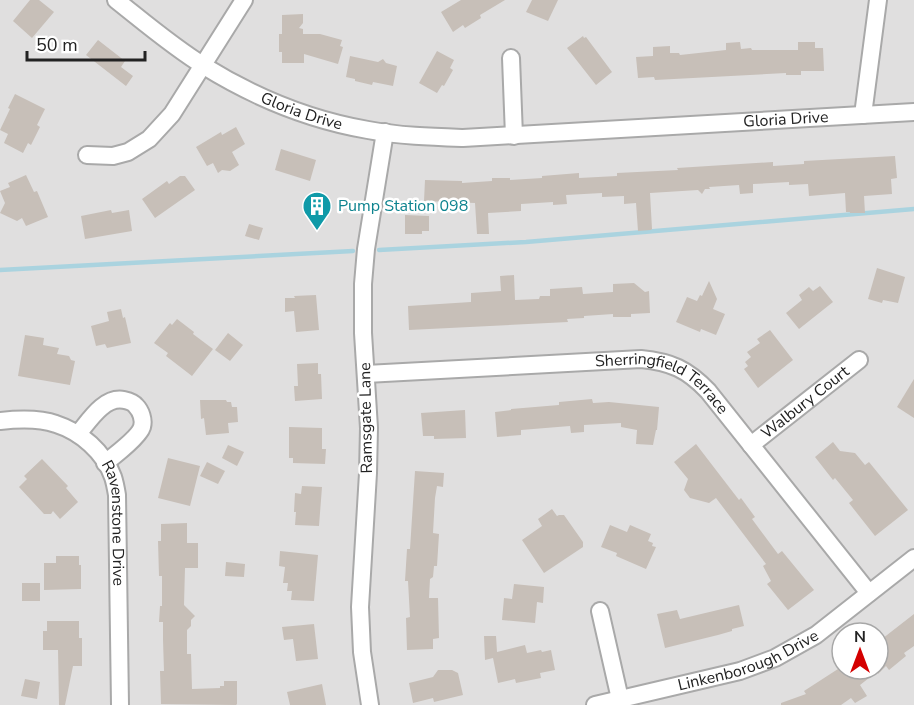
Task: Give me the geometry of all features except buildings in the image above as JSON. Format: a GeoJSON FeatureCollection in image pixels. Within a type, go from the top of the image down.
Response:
{"type":"FeatureCollection","features":[{"type":"Feature","properties":{"kind":"street","name":"Gloria Drive"},"geometry":{"type":"LineString","coordinates":[[116,0],[167,41],[203,66],[260,97],[312,117],[368,130],[429,137],[463,138],[914,112]]}},
{"type":"Feature","properties":{"kind":"street"},"geometry":{"type":"LineString","coordinates":[[87,155],[121,154],[149,139],[172,114],[244,0]]}},
{"type":"Feature","properties":{"kind":"street"},"geometry":{"type":"LineString","coordinates":[[863,115],[879,0]]}},
{"type":"Feature","properties":{"kind":"street"},"geometry":{"type":"LineString","coordinates":[[511,58],[514,136]]}},
{"type":"Feature","properties":{"kind":"street","name":"Ramsgate Lane"},"geometry":{"type":"LineString","coordinates":[[370,705],[362,652],[360,608],[369,428],[363,333],[363,284],[366,249],[385,132]]}},
{"type":"Feature","properties":{"kind":"street","name":"Sherringfield Terrace"},"geometry":{"type":"LineString","coordinates":[[366,374],[641,358],[674,366],[696,378],[869,593]]}},
{"type":"Feature","properties":{"kind":"street","name":"Walbury Court"},"geometry":{"type":"LineString","coordinates":[[751,445],[859,360]]}},
{"type":"Feature","properties":{"kind":"street"},"geometry":{"type":"LineString","coordinates":[[78,434],[100,408],[111,400],[122,399],[134,403],[142,412],[142,427],[135,438],[105,463]]}},
{"type":"Feature","properties":{"kind":"street","name":"Ravenstone Drive"},"geometry":{"type":"LineString","coordinates":[[0,421],[39,420],[56,424],[78,434],[95,448],[112,475],[117,495],[120,705]]}},
{"type":"Feature","properties":{"kind":"street","name":"Linkenborough Drive"},"geometry":{"type":"LineString","coordinates":[[595,705],[740,671],[775,658],[816,635],[914,558]]}},
{"type":"Feature","properties":{"kind":"street"},"geometry":{"type":"LineString","coordinates":[[600,611],[620,699]]}},
{"type":"Feature","properties":{"kind":"shaded area"},"geometry":{"type":"Polygon","coordinates":[[[0,0],[914,0],[914,705],[0,705],[0,0]]]}},
{"type":"Feature","properties":{"kind":"waterway"},"geometry":{"type":"LineString","coordinates":[[379,250],[526,242],[914,209]]}},
{"type":"Feature","properties":{"kind":"waterway"},"geometry":{"type":"LineString","coordinates":[[0,270],[353,251]]}},
{"type":"Feature","properties":{"kind":"place","name":"Pump Station 098"},"geometry":{"type":"Point","coordinates":[317,232]}}]}
